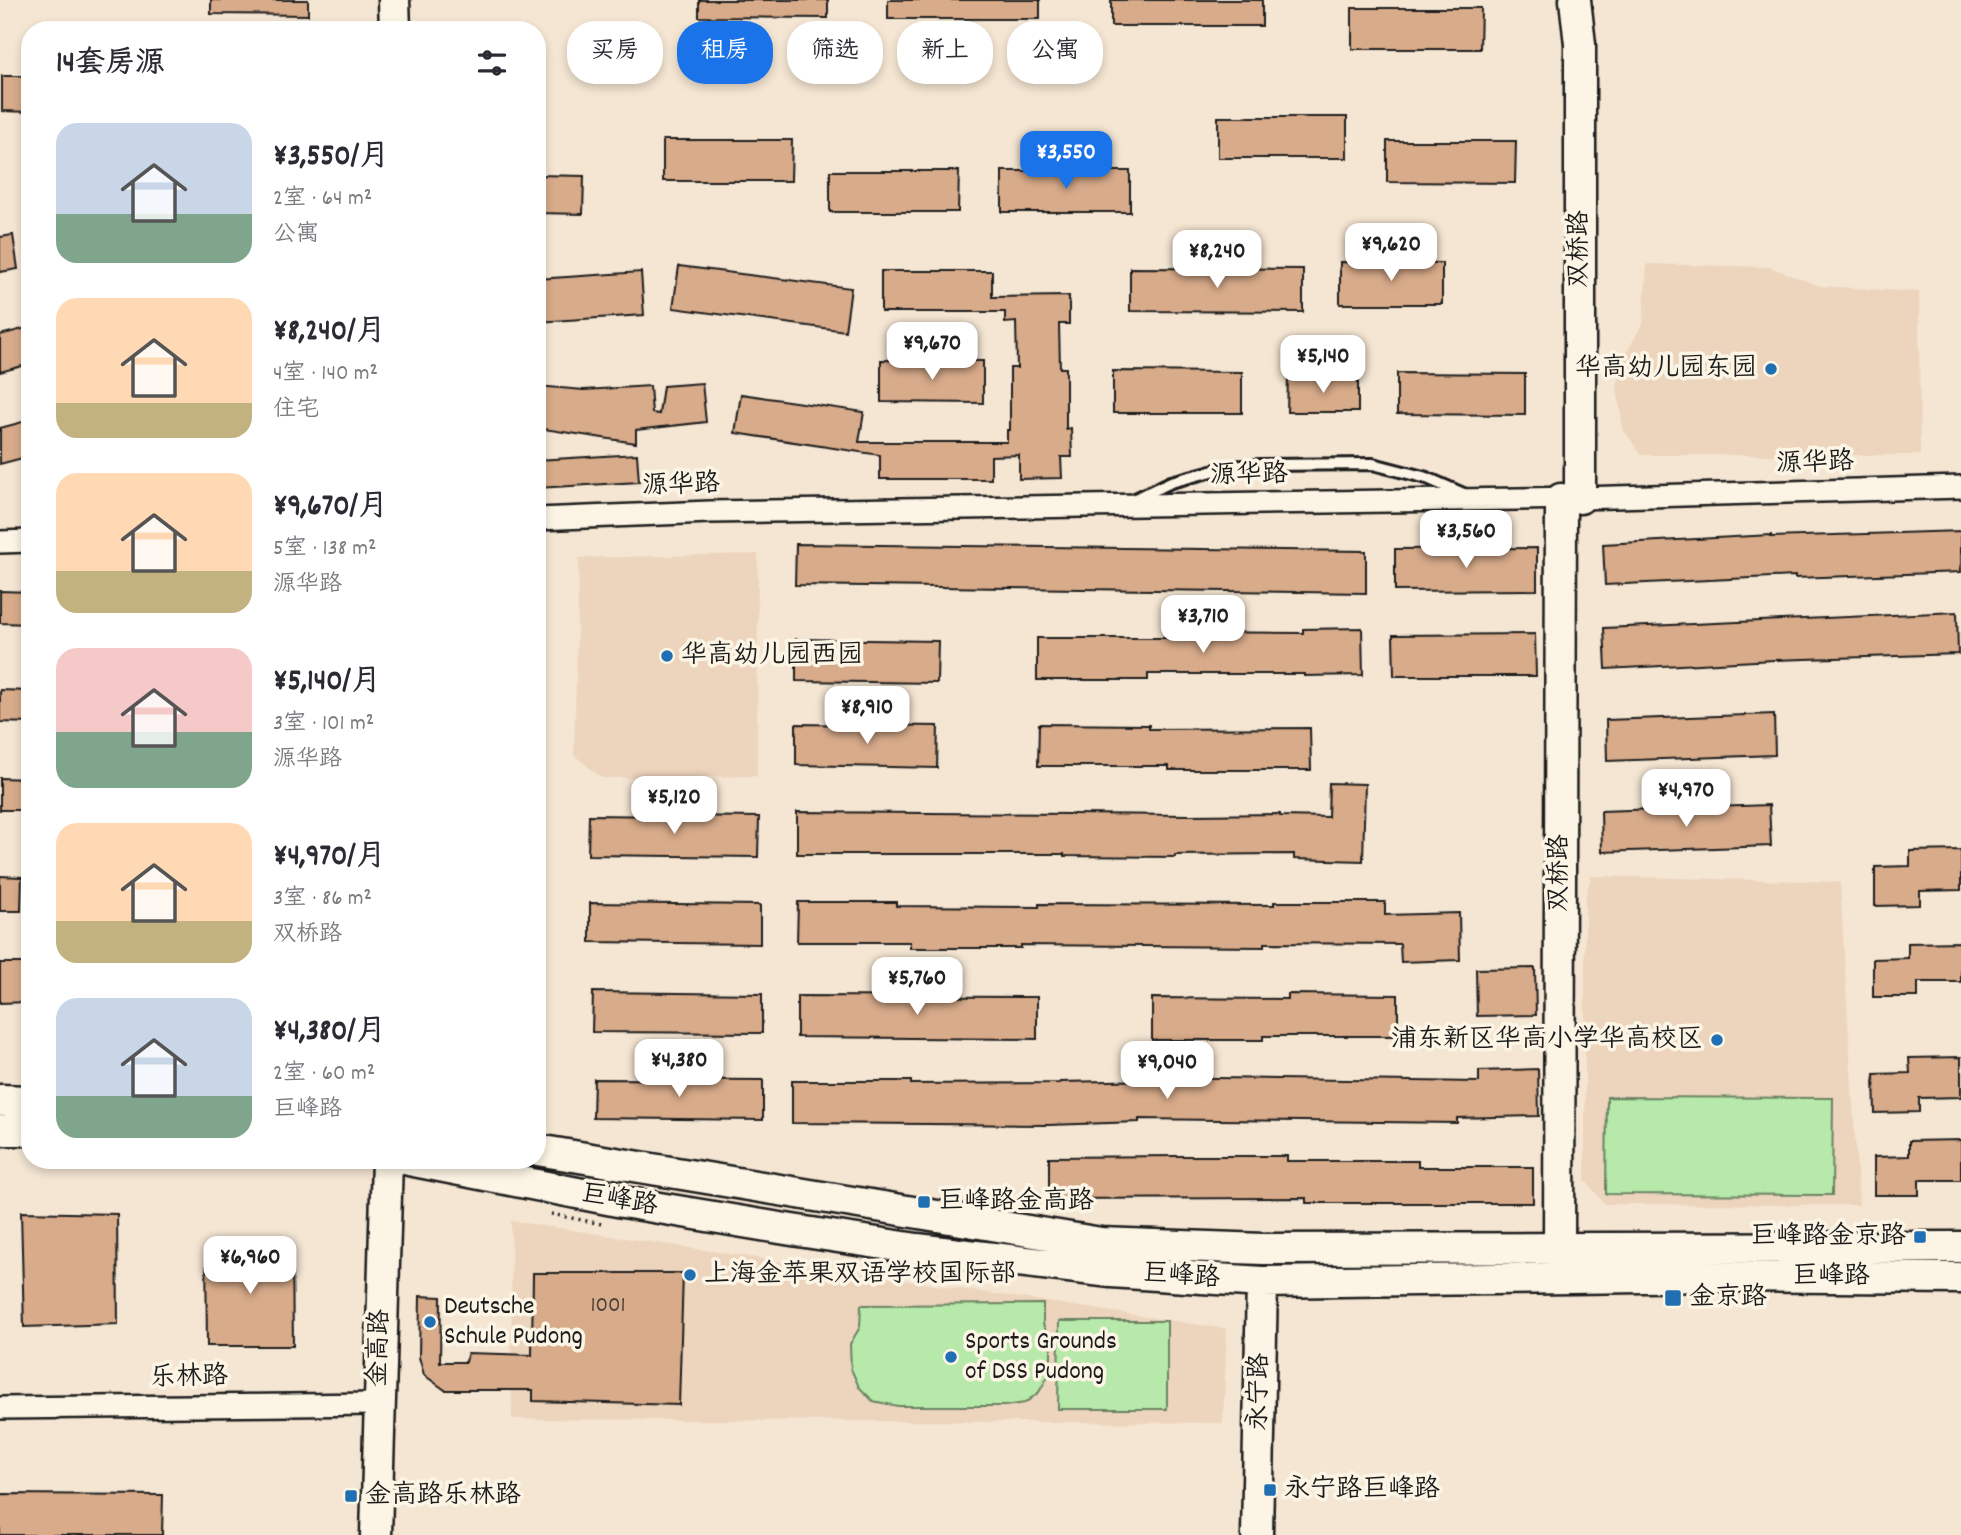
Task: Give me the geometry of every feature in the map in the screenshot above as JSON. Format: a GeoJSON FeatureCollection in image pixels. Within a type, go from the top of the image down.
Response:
{"type":"FeatureCollection","features":[{"type":"Feature","properties":{"kind":"main road"},"geometry":{"type":"LineString","coordinates":[[394,0],[395,21]]}},
{"type":"Feature","properties":{"kind":"main road","name":"双桥路"},"geometry":{"type":"LineString","coordinates":[[1559,1248],[1580,44],[1575,0]]}},
{"type":"Feature","properties":{"kind":"main road"},"geometry":{"type":"LineString","coordinates":[[0,1100],[21,1101]]}},
{"type":"Feature","properties":{"kind":"main road"},"geometry":{"type":"LineString","coordinates":[[0,1130],[21,1130]]}},
{"type":"Feature","properties":{"kind":"main road","name":"巨峰路"},"geometry":{"type":"LineString","coordinates":[[546,1151],[1101,1243],[1263,1250],[1961,1247]]}},
{"type":"Feature","properties":{"kind":"main road","name":"金高路"},"geometry":{"type":"LineString","coordinates":[[376,1535],[387,1169]]}},
{"type":"Feature","properties":{"kind":"main road","name":"巨峰路"},"geometry":{"type":"LineString","coordinates":[[455,1169],[623,1202],[917,1249],[1111,1272],[1262,1282],[1716,1276],[1961,1278]]}},
{"type":"Feature","properties":{"kind":"main road","name":"永宁路"},"geometry":{"type":"LineString","coordinates":[[1258,1535],[1262,1282]]}},
{"type":"Feature","properties":{"kind":"street","name":"源华路"},"geometry":{"type":"LineString","coordinates":[[546,519],[710,512],[1571,499],[1961,487]]}},
{"type":"Feature","properties":{"kind":"street"},"geometry":{"type":"LineString","coordinates":[[0,542],[21,541]]}},
{"type":"Feature","properties":{"kind":"street","name":"永宁路"},"geometry":{"type":"LineString","coordinates":[[1262,1282],[1263,1250]]}},
{"type":"Feature","properties":{"kind":"street","name":"乐林路"},"geometry":{"type":"LineString","coordinates":[[0,1408],[378,1404]]}},
{"type":"Feature","properties":{"kind":"lane"},"geometry":{"type":"LineString","coordinates":[[1119,506],[1171,482],[1227,467],[1260,465],[1373,464],[1427,478],[1478,500]]}},
{"type":"Feature","properties":{"kind":"shaded area","name":"华高幼儿园东园"},"geometry":{"type":"Polygon","coordinates":[[[1647,264],[1769,267],[1820,286],[1919,292],[1920,455],[1641,455],[1623,429],[1617,386],[1627,352],[1643,323],[1647,264]]]}},
{"type":"Feature","properties":{"kind":"shaded area","name":"华高幼儿园西园"},"geometry":{"type":"Polygon","coordinates":[[[758,554],[757,776],[602,778],[574,755],[579,558],[758,554]]]}},
{"type":"Feature","properties":{"kind":"shaded area","name":"浦东新区华高小学华高校区"},"geometry":{"type":"Polygon","coordinates":[[[1591,876],[1840,882],[1859,1205],[1605,1204],[1585,1180],[1585,899],[1591,876]]]}},
{"type":"Feature","properties":{"kind":"shaded area","name":"上海金苹果双语学校国际部"},"geometry":{"type":"Polygon","coordinates":[[[511,1221],[1227,1329],[1223,1423],[512,1419],[511,1221]]]}},
{"type":"Feature","properties":{"kind":"green space"},"geometry":{"type":"Polygon","coordinates":[[[1607,1097],[1833,1098],[1832,1195],[1606,1194],[1607,1097]]]}},
{"type":"Feature","properties":{"kind":"green space","name":"Sports Grounds of DSS Pudong"},"geometry":{"type":"Polygon","coordinates":[[[1043,1304],[1043,1324],[1051,1343],[1051,1371],[1039,1392],[1025,1403],[1005,1406],[898,1406],[873,1401],[859,1387],[851,1369],[850,1344],[860,1327],[861,1305],[1043,1304]]]}},
{"type":"Feature","properties":{"kind":"green space","name":"Sports Grounds of DSS Pudong"},"geometry":{"type":"Polygon","coordinates":[[[1059,1321],[1167,1321],[1167,1409],[1058,1409],[1059,1321]]]}},
{"type":"Feature","properties":{"kind":"building"},"geometry":{"type":"Polygon","coordinates":[[[211,0],[308,0],[308,15],[211,14],[211,0]]]}},
{"type":"Feature","properties":{"kind":"building"},"geometry":{"type":"Polygon","coordinates":[[[699,0],[828,0],[828,18],[699,17],[699,0]]]}},
{"type":"Feature","properties":{"kind":"building"},"geometry":{"type":"Polygon","coordinates":[[[888,0],[1040,0],[1040,19],[888,19],[888,0]]]}},
{"type":"Feature","properties":{"kind":"building"},"geometry":{"type":"Polygon","coordinates":[[[1111,0],[1262,0],[1262,26],[1111,26],[1111,0]]]}},
{"type":"Feature","properties":{"kind":"building"},"geometry":{"type":"Polygon","coordinates":[[[1352,8],[1481,8],[1480,49],[1352,49],[1352,8]]]}},
{"type":"Feature","properties":{"kind":"building"},"geometry":{"type":"Polygon","coordinates":[[[2,76],[21,76],[21,112],[2,111],[2,76]]]}},
{"type":"Feature","properties":{"kind":"building"},"geometry":{"type":"Polygon","coordinates":[[[1218,117],[1347,117],[1347,158],[1218,158],[1218,117]]]}},
{"type":"Feature","properties":{"kind":"building"},"geometry":{"type":"Polygon","coordinates":[[[663,140],[792,140],[791,181],[663,181],[663,140]]]}},
{"type":"Feature","properties":{"kind":"building"},"geometry":{"type":"Polygon","coordinates":[[[1387,141],[1516,141],[1515,183],[1387,182],[1387,141]]]}},
{"type":"Feature","properties":{"kind":"building"},"geometry":{"type":"Polygon","coordinates":[[[830,171],[959,171],[958,212],[830,212],[830,171]]]}},
{"type":"Feature","properties":{"kind":"building"},"geometry":{"type":"Polygon","coordinates":[[[1002,171],[1130,171],[1130,212],[1002,212],[1002,171]]]}},
{"type":"Feature","properties":{"kind":"building"},"geometry":{"type":"Polygon","coordinates":[[[546,175],[584,176],[583,214],[546,213],[546,175]]]}},
{"type":"Feature","properties":{"kind":"building"},"geometry":{"type":"Polygon","coordinates":[[[13,235],[18,269],[0,272],[0,237],[13,235]]]}},
{"type":"Feature","properties":{"kind":"building"},"geometry":{"type":"Polygon","coordinates":[[[1340,262],[1442,263],[1442,304],[1340,304],[1340,262]]]}},
{"type":"Feature","properties":{"kind":"building"},"geometry":{"type":"Polygon","coordinates":[[[679,266],[851,288],[845,331],[673,308],[679,266]]]}},
{"type":"Feature","properties":{"kind":"building"},"geometry":{"type":"Polygon","coordinates":[[[1130,268],[1303,269],[1303,312],[1130,311],[1130,268]]]}},
{"type":"Feature","properties":{"kind":"building"},"geometry":{"type":"Polygon","coordinates":[[[881,271],[992,271],[992,297],[1069,296],[1069,324],[1059,324],[1060,368],[1066,368],[1066,429],[1071,428],[1072,457],[1061,457],[1062,478],[1019,479],[1019,455],[991,456],[991,479],[880,479],[880,455],[735,433],[741,394],[864,412],[859,442],[1007,442],[1007,430],[1010,430],[1010,368],[1017,368],[1016,322],[1005,323],[1005,312],[881,312],[881,271]]]}},
{"type":"Feature","properties":{"kind":"building"},"geometry":{"type":"Polygon","coordinates":[[[641,272],[644,315],[546,321],[546,278],[641,272]]]}},
{"type":"Feature","properties":{"kind":"building"},"geometry":{"type":"Polygon","coordinates":[[[21,329],[21,366],[0,372],[0,335],[21,329]]]}},
{"type":"Feature","properties":{"kind":"building"},"geometry":{"type":"Polygon","coordinates":[[[881,360],[983,361],[983,403],[881,402],[881,360]]]}},
{"type":"Feature","properties":{"kind":"building"},"geometry":{"type":"Polygon","coordinates":[[[1113,371],[1242,372],[1242,413],[1113,413],[1113,371]]]}},
{"type":"Feature","properties":{"kind":"building"},"geometry":{"type":"Polygon","coordinates":[[[1397,373],[1525,374],[1525,415],[1397,414],[1397,373]]]}},
{"type":"Feature","properties":{"kind":"building"},"geometry":{"type":"Polygon","coordinates":[[[1288,378],[1358,378],[1358,412],[1287,412],[1288,378]]]}},
{"type":"Feature","properties":{"kind":"building"},"geometry":{"type":"Polygon","coordinates":[[[702,383],[706,422],[636,430],[636,443],[546,429],[546,387],[584,390],[650,386],[652,413],[659,414],[663,386],[702,383]]]}},
{"type":"Feature","properties":{"kind":"building"},"geometry":{"type":"Polygon","coordinates":[[[21,422],[21,458],[0,464],[0,428],[21,422]]]}},
{"type":"Feature","properties":{"kind":"building"},"geometry":{"type":"Polygon","coordinates":[[[637,454],[639,482],[546,487],[546,459],[637,454]]]}},
{"type":"Feature","properties":{"kind":"building"},"geometry":{"type":"Polygon","coordinates":[[[1961,531],[1961,572],[1605,585],[1603,544],[1771,535],[1961,531]]]}},
{"type":"Feature","properties":{"kind":"building"},"geometry":{"type":"Polygon","coordinates":[[[796,544],[1366,551],[1366,593],[795,585],[796,544]]]}},
{"type":"Feature","properties":{"kind":"building"},"geometry":{"type":"Polygon","coordinates":[[[1537,548],[1537,590],[1395,591],[1395,549],[1537,548]]]}},
{"type":"Feature","properties":{"kind":"building"},"geometry":{"type":"Polygon","coordinates":[[[0,591],[21,592],[21,624],[0,623],[0,591]]]}},
{"type":"Feature","properties":{"kind":"building"},"geometry":{"type":"Polygon","coordinates":[[[1957,612],[1958,654],[1606,669],[1604,628],[1957,612]]]}},
{"type":"Feature","properties":{"kind":"building"},"geometry":{"type":"Polygon","coordinates":[[[1362,628],[1363,675],[1148,674],[1148,680],[1037,680],[1037,638],[1171,638],[1171,632],[1303,633],[1303,629],[1362,628]]]}},
{"type":"Feature","properties":{"kind":"building"},"geometry":{"type":"Polygon","coordinates":[[[1535,634],[1536,676],[1394,676],[1393,635],[1535,634]]]}},
{"type":"Feature","properties":{"kind":"building"},"geometry":{"type":"Polygon","coordinates":[[[796,639],[938,641],[937,683],[796,681],[796,639]]]}},
{"type":"Feature","properties":{"kind":"building"},"geometry":{"type":"Polygon","coordinates":[[[0,690],[21,691],[21,723],[0,722],[0,690]]]}},
{"type":"Feature","properties":{"kind":"building"},"geometry":{"type":"Polygon","coordinates":[[[1774,714],[1775,755],[1607,761],[1606,720],[1774,714]]]}},
{"type":"Feature","properties":{"kind":"building"},"geometry":{"type":"Polygon","coordinates":[[[796,724],[938,726],[937,768],[796,765],[796,724]]]}},
{"type":"Feature","properties":{"kind":"building"},"geometry":{"type":"Polygon","coordinates":[[[1039,724],[1149,725],[1149,729],[1310,728],[1311,770],[1038,766],[1039,724]]]}},
{"type":"Feature","properties":{"kind":"building"},"geometry":{"type":"Polygon","coordinates":[[[0,778],[21,779],[21,810],[0,810],[0,778]]]}},
{"type":"Feature","properties":{"kind":"building"},"geometry":{"type":"Polygon","coordinates":[[[1329,783],[1365,784],[1363,861],[1294,859],[1294,854],[1175,857],[1064,854],[797,854],[797,812],[1280,814],[1328,817],[1329,783]]]}},
{"type":"Feature","properties":{"kind":"building"},"geometry":{"type":"Polygon","coordinates":[[[1769,805],[1771,846],[1602,852],[1601,811],[1769,805]]]}},
{"type":"Feature","properties":{"kind":"building"},"geometry":{"type":"Polygon","coordinates":[[[589,815],[759,817],[758,857],[588,855],[589,815]]]}},
{"type":"Feature","properties":{"kind":"building"},"geometry":{"type":"Polygon","coordinates":[[[1961,850],[1961,890],[1920,891],[1920,905],[1875,906],[1875,867],[1910,866],[1910,851],[1961,850]]]}},
{"type":"Feature","properties":{"kind":"building"},"geometry":{"type":"Polygon","coordinates":[[[0,876],[21,877],[21,911],[0,911],[0,876]]]}},
{"type":"Feature","properties":{"kind":"building"},"geometry":{"type":"Polygon","coordinates":[[[798,902],[1039,907],[1039,904],[1274,905],[1274,902],[1385,902],[1385,915],[1459,913],[1460,960],[1401,962],[1400,944],[1264,943],[1264,947],[1021,945],[1021,948],[910,948],[910,942],[797,942],[798,902]]]}},
{"type":"Feature","properties":{"kind":"building"},"geometry":{"type":"Polygon","coordinates":[[[590,903],[760,905],[760,944],[590,942],[590,903]]]}},
{"type":"Feature","properties":{"kind":"building"},"geometry":{"type":"Polygon","coordinates":[[[1961,942],[1961,982],[1918,982],[1918,997],[1873,997],[1873,959],[1908,958],[1908,943],[1961,942]]]}},
{"type":"Feature","properties":{"kind":"building"},"geometry":{"type":"Polygon","coordinates":[[[0,963],[21,963],[21,1002],[0,1003],[0,963]]]}},
{"type":"Feature","properties":{"kind":"building"},"geometry":{"type":"Polygon","coordinates":[[[1535,968],[1536,1015],[1477,1016],[1476,969],[1535,968]]]}},
{"type":"Feature","properties":{"kind":"building"},"geometry":{"type":"Polygon","coordinates":[[[593,992],[762,994],[762,1033],[592,1032],[593,992]]]}},
{"type":"Feature","properties":{"kind":"building"},"geometry":{"type":"Polygon","coordinates":[[[1288,994],[1398,995],[1398,1036],[1263,1036],[1263,1040],[1152,1040],[1152,998],[1288,999],[1288,994]]]}},
{"type":"Feature","properties":{"kind":"building"},"geometry":{"type":"Polygon","coordinates":[[[797,996],[1037,997],[1037,1039],[797,1037],[797,996]]]}},
{"type":"Feature","properties":{"kind":"building"},"geometry":{"type":"Polygon","coordinates":[[[1961,1057],[1961,1097],[1919,1098],[1919,1112],[1875,1113],[1874,1074],[1910,1073],[1909,1058],[1961,1057]]]}},
{"type":"Feature","properties":{"kind":"building"},"geometry":{"type":"Polygon","coordinates":[[[1538,1069],[1539,1116],[1457,1118],[1457,1123],[1139,1119],[1139,1122],[1048,1125],[792,1123],[792,1081],[911,1081],[911,1084],[1060,1083],[1156,1080],[1156,1077],[1479,1082],[1479,1071],[1538,1069]]]}},
{"type":"Feature","properties":{"kind":"building"},"geometry":{"type":"Polygon","coordinates":[[[594,1079],[763,1080],[763,1120],[593,1118],[594,1079]]]}},
{"type":"Feature","properties":{"kind":"building"},"geometry":{"type":"Polygon","coordinates":[[[1961,1140],[1961,1180],[1919,1180],[1919,1195],[1874,1195],[1874,1157],[1909,1156],[1909,1141],[1961,1140]]]}},
{"type":"Feature","properties":{"kind":"building"},"geometry":{"type":"Polygon","coordinates":[[[1287,1156],[1287,1161],[1418,1161],[1418,1167],[1533,1167],[1533,1203],[1306,1203],[1306,1198],[1049,1199],[1049,1157],[1287,1156]]]}},
{"type":"Feature","properties":{"kind":"building"},"geometry":{"type":"Polygon","coordinates":[[[21,1212],[117,1214],[118,1324],[24,1327],[21,1212]]]}},
{"type":"Feature","properties":{"kind":"building"},"geometry":{"type":"Polygon","coordinates":[[[206,1246],[292,1246],[293,1346],[207,1346],[206,1246]]]}},
{"type":"Feature","properties":{"kind":"building"},"geometry":{"type":"Polygon","coordinates":[[[533,1273],[683,1273],[679,1405],[533,1401],[533,1390],[445,1390],[424,1375],[419,1357],[420,1296],[441,1297],[440,1362],[466,1362],[468,1353],[532,1355],[533,1273]]]}},
{"type":"Feature","properties":{"kind":"building"},"geometry":{"type":"Polygon","coordinates":[[[0,1494],[163,1495],[162,1535],[0,1535],[0,1494]]]}},
{"type":"Feature","properties":{"kind":"place","name":"华高幼儿园东园"},"geometry":{"type":"Point","coordinates":[1771,369]}},
{"type":"Feature","properties":{"kind":"place","name":"华高幼儿园西园"},"geometry":{"type":"Point","coordinates":[667,656]}},
{"type":"Feature","properties":{"kind":"place","name":"浦东新区华高小学华高校区"},"geometry":{"type":"Point","coordinates":[1717,1040]}},
{"type":"Feature","properties":{"kind":"place","name":"巨峰路金高路"},"geometry":{"type":"Point","coordinates":[924,1202]}},
{"type":"Feature","properties":{"kind":"place","name":"巨峰路金京路"},"geometry":{"type":"Point","coordinates":[1920,1237]}},
{"type":"Feature","properties":{"kind":"place","name":"上海金苹果双语学校国际部"},"geometry":{"type":"Point","coordinates":[690,1275]}},
{"type":"Feature","properties":{"kind":"place","name":"金京路"},"geometry":{"type":"Point","coordinates":[1673,1298]}},
{"type":"Feature","properties":{"kind":"place","name":"Deutsche Schule Pudong"},"geometry":{"type":"Point","coordinates":[430,1322]}},
{"type":"Feature","properties":{"kind":"place","name":"Sports Grounds of DSS Pudong"},"geometry":{"type":"Point","coordinates":[951,1357]}},
{"type":"Feature","properties":{"kind":"place","name":"永宁路巨峰路"},"geometry":{"type":"Point","coordinates":[1270,1490]}},
{"type":"Feature","properties":{"kind":"place","name":"金高路乐林路"},"geometry":{"type":"Point","coordinates":[351,1496]}}]}
